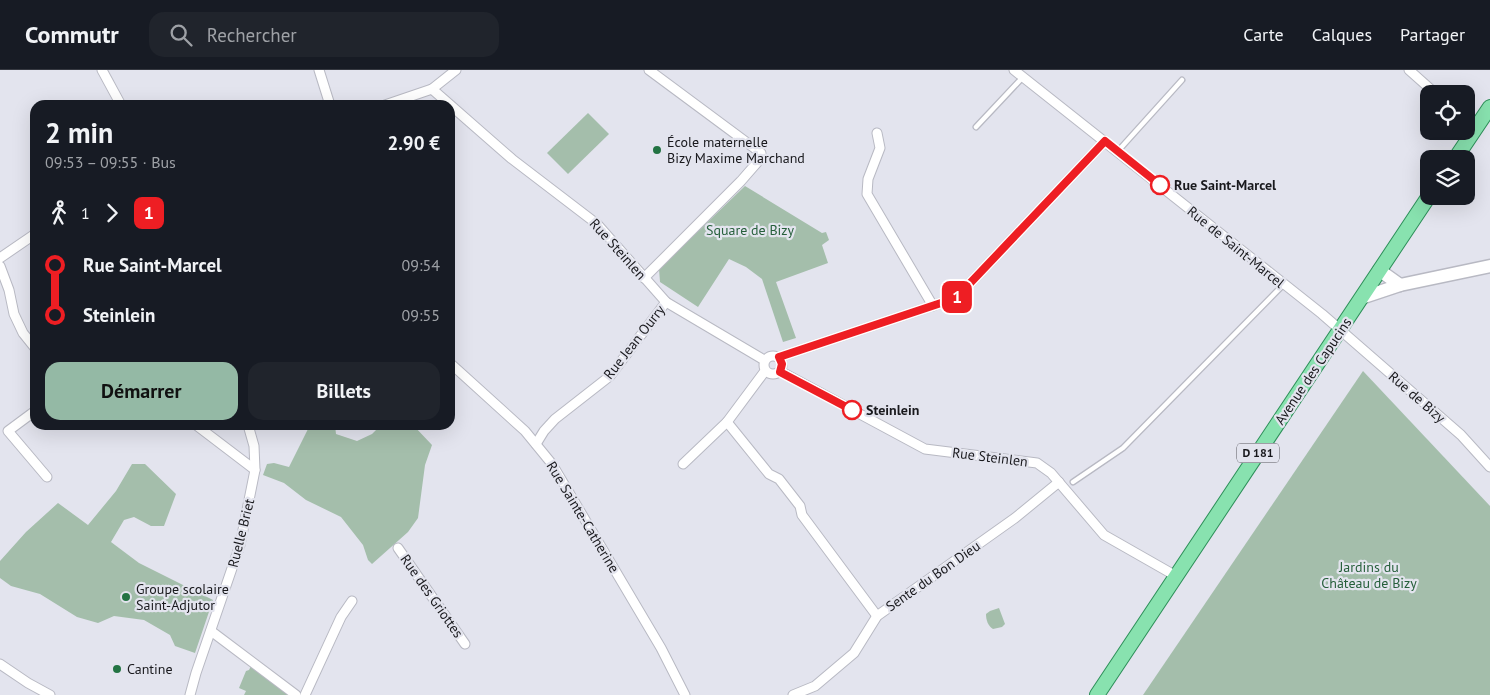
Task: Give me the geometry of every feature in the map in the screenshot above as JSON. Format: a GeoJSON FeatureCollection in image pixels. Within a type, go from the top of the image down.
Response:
{"type":"FeatureCollection","features":[{"type":"Feature","properties":{"kind":"main road"},"geometry":{"type":"LineString","coordinates":[[1475,120],[1490,107]]}},
{"type":"Feature","properties":{"kind":"main road","name":"Avenue des Capucins"},"geometry":{"type":"LineString","coordinates":[[1096,695],[1423,205]]}},
{"type":"Feature","properties":{"kind":"main road"},"geometry":{"type":"LineString","coordinates":[[1361,298],[1400,285],[1490,266]]}},
{"type":"Feature","properties":{"kind":"main road"},"geometry":{"type":"LineString","coordinates":[[1379,270],[1400,285]]}},
{"type":"Feature","properties":{"kind":"street"},"geometry":{"type":"LineString","coordinates":[[102,70],[118,100]]}},
{"type":"Feature","properties":{"kind":"street"},"geometry":{"type":"LineString","coordinates":[[319,70],[328,100]]}},
{"type":"Feature","properties":{"kind":"street"},"geometry":{"type":"LineString","coordinates":[[400,100],[432,89],[456,70]]}},
{"type":"Feature","properties":{"kind":"street"},"geometry":{"type":"LineString","coordinates":[[644,278],[741,181],[761,158],[761,154],[649,70]]}},
{"type":"Feature","properties":{"kind":"street","name":"Rue de Saint-Marcel"},"geometry":{"type":"LineString","coordinates":[[1014,70],[1118,151],[1340,330]]}},
{"type":"Feature","properties":{"kind":"street"},"geometry":{"type":"LineString","coordinates":[[1409,70],[1426,85]]}},
{"type":"Feature","properties":{"kind":"street","name":"Rue Steinlen"},"geometry":{"type":"LineString","coordinates":[[432,89],[445,100]]}},
{"type":"Feature","properties":{"kind":"street","name":"Rue Steinlen"},"geometry":{"type":"LineString","coordinates":[[455,109],[512,159],[597,224],[666,302],[764,360]]}},
{"type":"Feature","properties":{"kind":"street"},"geometry":{"type":"LineString","coordinates":[[877,133],[880,148],[868,179],[867,194],[933,306]]}},
{"type":"Feature","properties":{"kind":"street"},"geometry":{"type":"LineString","coordinates":[[765,372],[764,360],[771,355],[779,357],[956,298],[1105,141]]}},
{"type":"Feature","properties":{"kind":"street"},"geometry":{"type":"LineString","coordinates":[[0,258],[30,237]]}},
{"type":"Feature","properties":{"kind":"street"},"geometry":{"type":"LineString","coordinates":[[0,266],[9,290],[14,314],[23,333],[30,342]]}},
{"type":"Feature","properties":{"kind":"street","name":"Rue Jean Ourry"},"geometry":{"type":"LineString","coordinates":[[536,444],[555,419],[610,376],[666,302]]}},
{"type":"Feature","properties":{"kind":"street","name":"Rue de Bizy"},"geometry":{"type":"LineString","coordinates":[[1340,330],[1461,435],[1490,467]]}},
{"type":"Feature","properties":{"kind":"street"},"geometry":{"type":"LineString","coordinates":[[765,372],[773,375],[780,372],[782,364],[779,357]]}},
{"type":"Feature","properties":{"kind":"street","name":"Rue Sainte-Catherine"},"geometry":{"type":"LineString","coordinates":[[455,368],[525,431],[552,464],[662,648],[685,695]]}},
{"type":"Feature","properties":{"kind":"street"},"geometry":{"type":"LineString","coordinates":[[683,464],[727,422],[765,372]]}},
{"type":"Feature","properties":{"kind":"street","name":"Rue Steinlen"},"geometry":{"type":"LineString","coordinates":[[780,372],[925,449],[1037,463],[1051,473],[1104,535],[1176,576]]}},
{"type":"Feature","properties":{"kind":"street"},"geometry":{"type":"LineString","coordinates":[[30,415],[8,431],[46,477]]}},
{"type":"Feature","properties":{"kind":"street"},"geometry":{"type":"LineString","coordinates":[[727,422],[769,474],[780,479],[800,506],[802,515],[877,616]]}},
{"type":"Feature","properties":{"kind":"street"},"geometry":{"type":"LineString","coordinates":[[203,430],[255,470]]}},
{"type":"Feature","properties":{"kind":"street","name":"Ruelle Briet"},"geometry":{"type":"LineString","coordinates":[[190,695],[240,545],[255,470],[254,446],[249,430]]}},
{"type":"Feature","properties":{"kind":"street","name":"Sente du Bon Dieu"},"geometry":{"type":"LineString","coordinates":[[793,695],[815,686],[854,653],[877,616],[1015,518],[1059,482]]}},
{"type":"Feature","properties":{"kind":"street","name":"Rue des Griottes"},"geometry":{"type":"LineString","coordinates":[[398,548],[465,644]]}},
{"type":"Feature","properties":{"kind":"street"},"geometry":{"type":"LineString","coordinates":[[305,695],[341,617],[352,601]]}},
{"type":"Feature","properties":{"kind":"street"},"geometry":{"type":"LineString","coordinates":[[211,632],[296,695]]}},
{"type":"Feature","properties":{"kind":"street"},"geometry":{"type":"LineString","coordinates":[[0,664],[45,694]]}},
{"type":"Feature","properties":{"kind":"lane"},"geometry":{"type":"LineString","coordinates":[[976,127],[1023,77]]}},
{"type":"Feature","properties":{"kind":"lane"},"geometry":{"type":"LineString","coordinates":[[1118,151],[1182,80]]}},
{"type":"Feature","properties":{"kind":"lane"},"geometry":{"type":"LineString","coordinates":[[1073,482],[1123,448],[1283,285]]}},
{"type":"Feature","properties":{"kind":"green space"},"geometry":{"type":"Polygon","coordinates":[[[588,113],[609,134],[568,174],[547,153],[588,113]]]}},
{"type":"Feature","properties":{"kind":"green space","name":"Square de Bizy"},"geometry":{"type":"Polygon","coordinates":[[[745,186],[822,233],[826,232],[829,240],[822,245],[828,263],[776,282],[796,338],[783,342],[762,279],[746,267],[729,259],[698,307],[660,282],[659,269],[745,186]]]}},
{"type":"Feature","properties":{"kind":"green space","name":"Jardins du Château de Bizy"},"geometry":{"type":"Polygon","coordinates":[[[1363,371],[1490,506],[1490,695],[1143,695],[1363,371]]]}},
{"type":"Feature","properties":{"kind":"green space"},"geometry":{"type":"Polygon","coordinates":[[[308,430],[336,430],[336,434],[357,441],[376,430],[418,430],[432,445],[425,465],[418,518],[408,532],[372,564],[368,560],[363,545],[341,517],[306,500],[284,483],[263,475],[267,464],[274,463],[289,467],[308,430]]]}},
{"type":"Feature","properties":{"kind":"green space","name":"Groupe scolaire Saint-Adjutor"},"geometry":{"type":"Polygon","coordinates":[[[132,464],[145,464],[176,494],[164,526],[151,526],[134,517],[124,520],[111,542],[139,563],[213,600],[195,653],[175,646],[170,635],[144,620],[114,616],[98,623],[77,617],[40,594],[11,586],[0,578],[0,561],[26,532],[58,503],[88,525],[116,491],[132,464]]]}},
{"type":"Feature","properties":{"kind":"green space"},"geometry":{"type":"Polygon","coordinates":[[[999,608],[1005,624],[1002,627],[993,629],[988,623],[986,614],[999,608]]]}},
{"type":"Feature","properties":{"kind":"green space"},"geometry":{"type":"Polygon","coordinates":[[[252,664],[288,695],[244,695],[246,691],[239,688],[246,671],[249,670],[252,664]]]}},
{"type":"Feature","properties":{"kind":"bus line","name":"1"},"geometry":{"type":"LineString","coordinates":[[852,410],[780,372],[782,364],[779,357],[956,298],[1105,141],[1160,185]]}},
{"type":"Feature","properties":{"kind":"place","name":"École maternelle Bizy Maxime Marchand"},"geometry":{"type":"Point","coordinates":[657,150]}},
{"type":"Feature","properties":{"kind":"place","name":"Rue Saint-Marcel"},"geometry":{"type":"Point","coordinates":[1160,185]}},
{"type":"Feature","properties":{"kind":"place","name":"Steinlein"},"geometry":{"type":"Point","coordinates":[852,410]}},
{"type":"Feature","properties":{"kind":"place","name":"Groupe scolaire Saint-Adjutor"},"geometry":{"type":"Point","coordinates":[126,597]}},
{"type":"Feature","properties":{"kind":"place","name":"Cantine"},"geometry":{"type":"Point","coordinates":[117,669]}}]}
